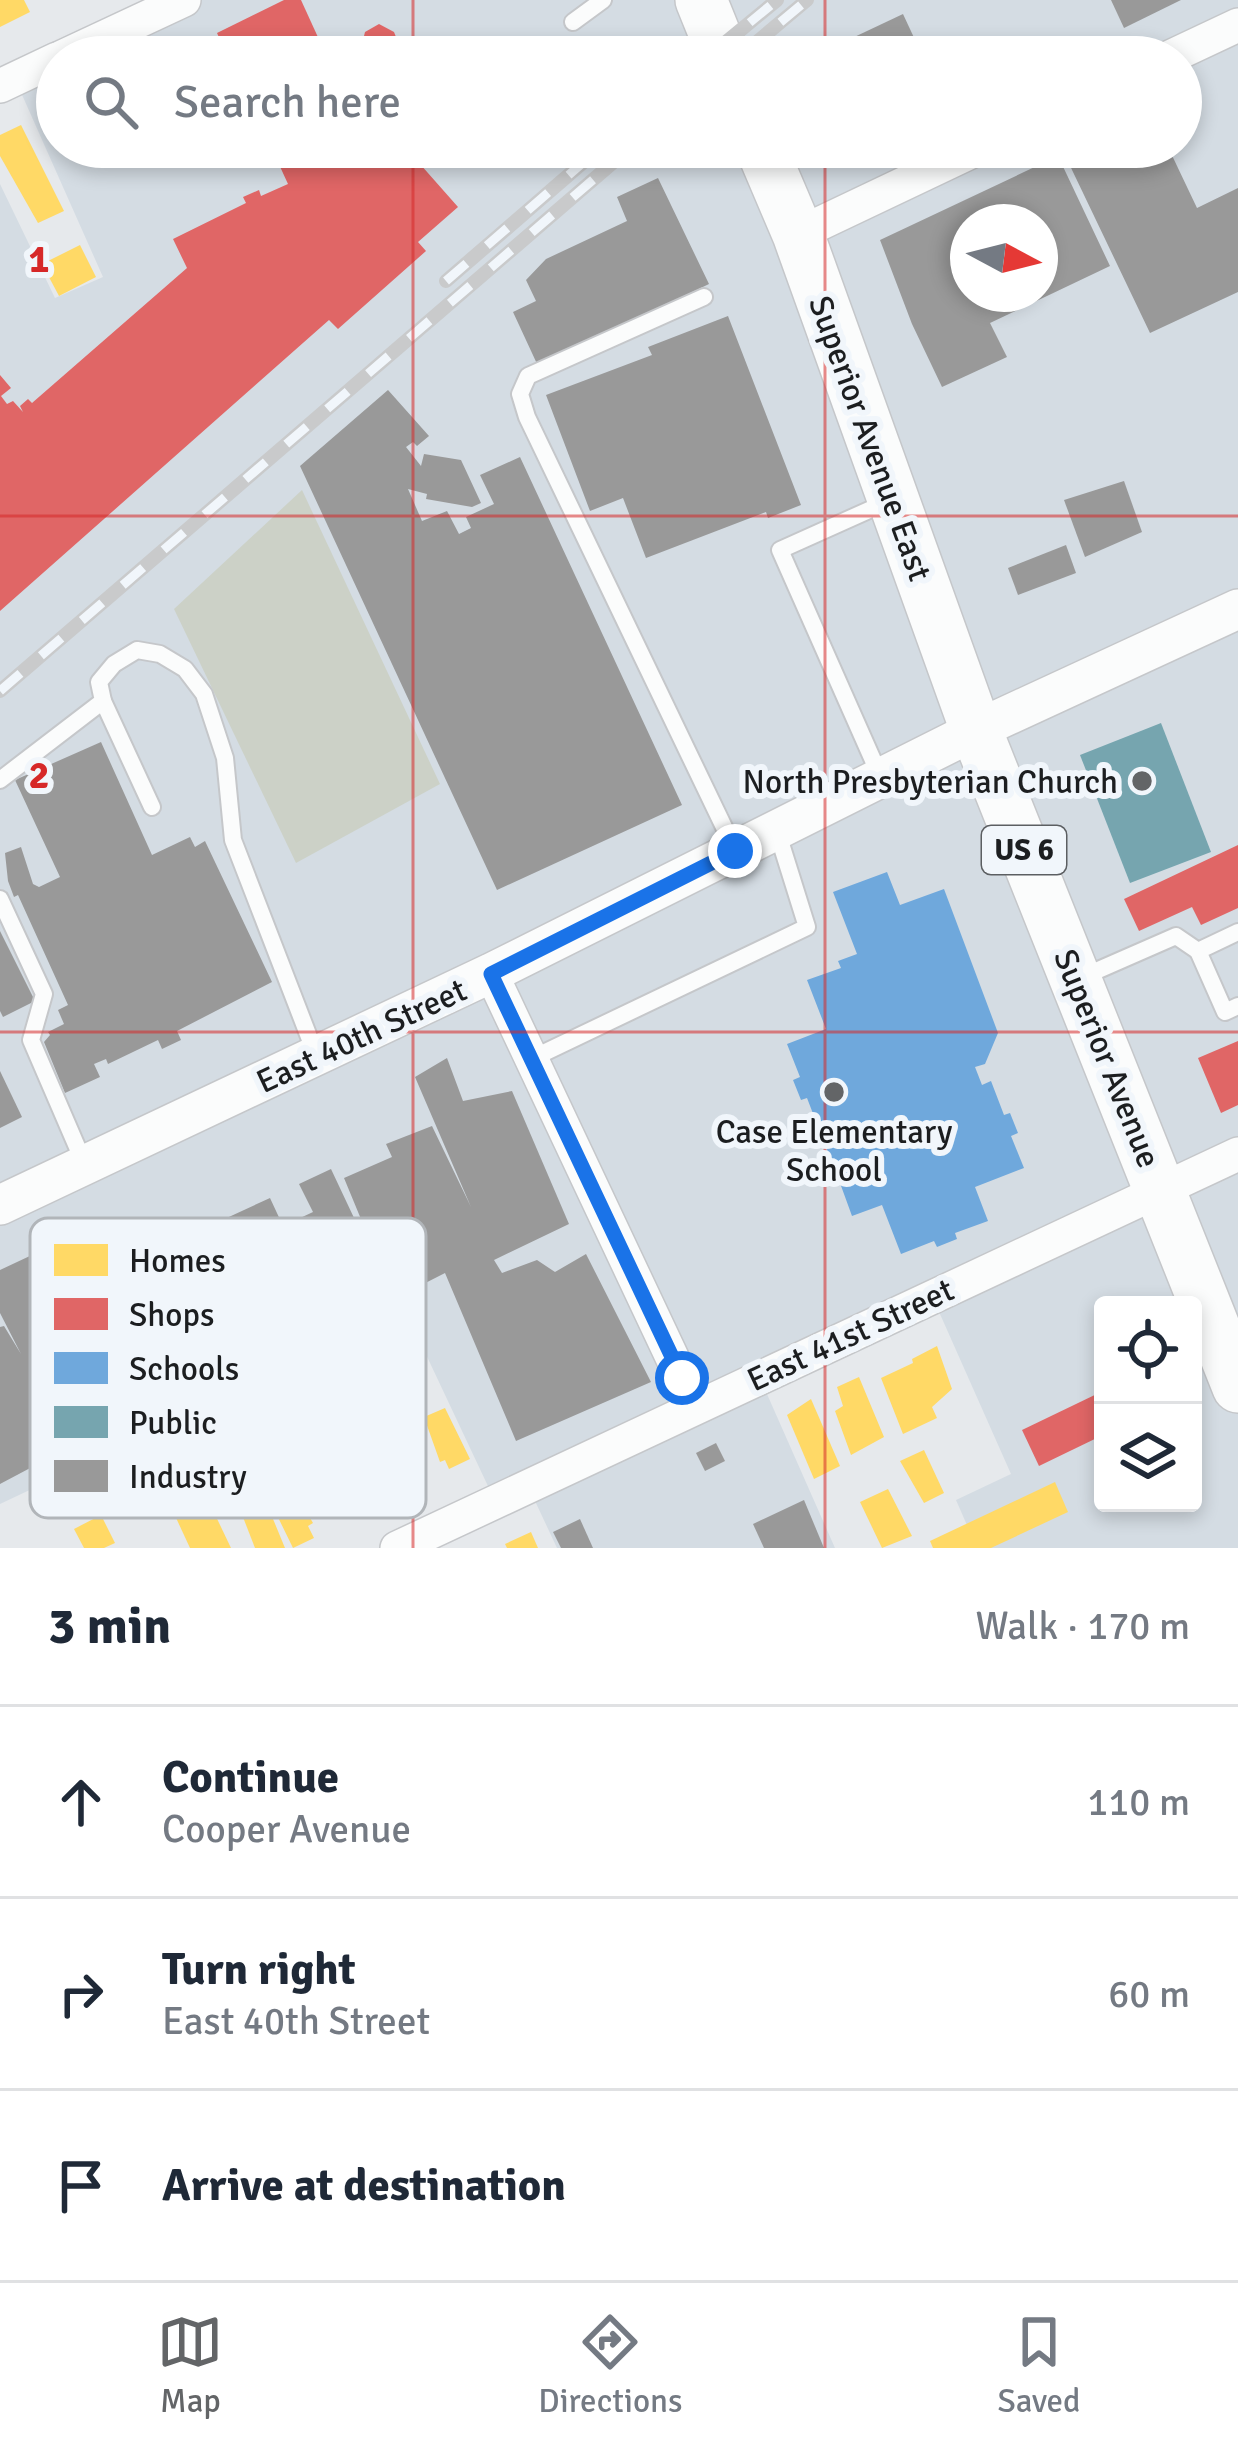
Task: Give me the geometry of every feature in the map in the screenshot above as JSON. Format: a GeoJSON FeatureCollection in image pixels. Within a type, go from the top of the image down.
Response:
{"type":"FeatureCollection","features":[{"type":"Feature","properties":{"kind":"main road"},"geometry":{"type":"LineString","coordinates":[[701,0],[716,36]]}},
{"type":"Feature","properties":{"kind":"main road","name":"Superior Avenue East"},"geometry":{"type":"LineString","coordinates":[[770,168],[798,234],[976,730]]}},
{"type":"Feature","properties":{"kind":"main road","name":"Superior Avenue"},"geometry":{"type":"LineString","coordinates":[[976,730],[1238,1387]]}},
{"type":"Feature","properties":{"kind":"street"},"geometry":{"type":"LineString","coordinates":[[107,36],[184,0]]}},
{"type":"Feature","properties":{"kind":"street"},"geometry":{"type":"LineString","coordinates":[[1202,42],[1238,25]]}},
{"type":"Feature","properties":{"kind":"street"},"geometry":{"type":"LineString","coordinates":[[0,86],[36,69]]}},
{"type":"Feature","properties":{"kind":"street"},"geometry":{"type":"LineString","coordinates":[[798,234],[937,168]]}},
{"type":"Feature","properties":{"kind":"street","name":"East 40th Street"},"geometry":{"type":"LineString","coordinates":[[0,1204],[491,974],[976,730],[1238,609]]}},
{"type":"Feature","properties":{"kind":"street"},"geometry":{"type":"LineString","coordinates":[[491,974],[694,1406]]}},
{"type":"Feature","properties":{"kind":"street","name":"East 41st Street"},"geometry":{"type":"LineString","coordinates":[[397,1548],[1238,1154]]}},
{"type":"Feature","properties":{"kind":"lane"},"geometry":{"type":"LineString","coordinates":[[573,22],[603,0]]}},
{"type":"Feature","properties":{"kind":"lane"},"geometry":{"type":"LineString","coordinates":[[704,297],[528,376],[520,394],[735,851]]}},
{"type":"Feature","properties":{"kind":"lane"},"geometry":{"type":"LineString","coordinates":[[880,778],[780,550],[893,500]]}},
{"type":"Feature","properties":{"kind":"lane"},"geometry":{"type":"LineString","coordinates":[[152,807],[103,701],[99,682],[114,664],[137,650],[160,654],[185,669],[204,694],[225,758],[233,840],[316,1056]]}},
{"type":"Feature","properties":{"kind":"lane"},"geometry":{"type":"LineString","coordinates":[[0,780],[103,701]]}},
{"type":"Feature","properties":{"kind":"lane"},"geometry":{"type":"LineString","coordinates":[[531,1059],[807,927],[777,830]]}},
{"type":"Feature","properties":{"kind":"lane"},"geometry":{"type":"LineString","coordinates":[[0,899],[44,994],[31,1040],[85,1165]]}},
{"type":"Feature","properties":{"kind":"lane"},"geometry":{"type":"LineString","coordinates":[[1198,951],[1238,932]]}},
{"type":"Feature","properties":{"kind":"lane"},"geometry":{"type":"LineString","coordinates":[[1076,980],[1176,936],[1198,951],[1225,1012],[1238,1006]]}},
{"type":"Feature","properties":{"kind":"shaded area"},"geometry":{"type":"Polygon","coordinates":[[[184,0],[1238,0],[1238,1548],[977,1548],[956,1500],[1011,1474],[932,1296],[759,1376],[835,1548],[557,1548],[528,1486],[495,1501],[426,1354],[426,1218],[30,1218],[30,1490],[0,1504],[0,184],[55,298],[103,277],[55,168],[1202,168],[1202,36],[107,36],[184,0]]]}},
{"type":"Feature","properties":{"kind":"shaded area"},"geometry":{"type":"Polygon","coordinates":[[[36,69],[36,126],[15,79],[36,69]]]}},
{"type":"Feature","properties":{"kind":"shaded area"},"geometry":{"type":"Polygon","coordinates":[[[302,490],[440,784],[296,863],[174,609],[302,490]]]}},
{"type":"Feature","properties":{"kind":"building: Homes"},"geometry":{"type":"Polygon","coordinates":[[[0,0],[24,0],[30,12],[0,27],[0,0]]]}},
{"type":"Feature","properties":{"kind":"building: Homes"},"geometry":{"type":"Polygon","coordinates":[[[21,125],[36,155],[36,168],[42,168],[64,211],[38,223],[0,156],[0,135],[21,125]]]}},
{"type":"Feature","properties":{"kind":"building: Homes"},"geometry":{"type":"Polygon","coordinates":[[[80,245],[96,277],[59,296],[42,264],[80,245]]]}},
{"type":"Feature","properties":{"kind":"building: Homes"},"geometry":{"type":"Polygon","coordinates":[[[937,1346],[952,1389],[932,1407],[937,1418],[903,1434],[881,1378],[937,1346]]]}},
{"type":"Feature","properties":{"kind":"building: Homes"},"geometry":{"type":"Polygon","coordinates":[[[859,1377],[884,1437],[851,1455],[835,1411],[843,1406],[837,1387],[859,1377]]]}},
{"type":"Feature","properties":{"kind":"building: Homes"},"geometry":{"type":"Polygon","coordinates":[[[811,1399],[840,1466],[814,1479],[787,1415],[811,1399]]]}},
{"type":"Feature","properties":{"kind":"building: Homes"},"geometry":{"type":"Polygon","coordinates":[[[445,1408],[470,1459],[449,1469],[445,1460],[440,1462],[426,1416],[445,1408]]]}},
{"type":"Feature","properties":{"kind":"building: Homes"},"geometry":{"type":"Polygon","coordinates":[[[924,1450],[944,1493],[924,1503],[900,1461],[924,1450]]]}},
{"type":"Feature","properties":{"kind":"building: Homes"},"geometry":{"type":"Polygon","coordinates":[[[1055,1482],[1068,1512],[991,1548],[933,1548],[930,1541],[1055,1482]]]}},
{"type":"Feature","properties":{"kind":"building: Homes"},"geometry":{"type":"Polygon","coordinates":[[[888,1489],[912,1536],[882,1548],[860,1502],[888,1489]]]}},
{"type":"Feature","properties":{"kind":"building: Homes"},"geometry":{"type":"Polygon","coordinates":[[[102,1518],[115,1543],[84,1548],[74,1529],[102,1518]]]}},
{"type":"Feature","properties":{"kind":"building: Homes"},"geometry":{"type":"Polygon","coordinates":[[[176,1518],[217,1518],[231,1548],[190,1548],[176,1518]]]}},
{"type":"Feature","properties":{"kind":"building: Homes"},"geometry":{"type":"Polygon","coordinates":[[[243,1518],[273,1518],[285,1548],[255,1548],[243,1518]]]}},
{"type":"Feature","properties":{"kind":"building: Homes"},"geometry":{"type":"Polygon","coordinates":[[[278,1518],[310,1518],[314,1538],[293,1548],[278,1518]]]}},
{"type":"Feature","properties":{"kind":"building: Homes"},"geometry":{"type":"Polygon","coordinates":[[[531,1532],[538,1548],[507,1548],[505,1544],[531,1532]]]}},
{"type":"Feature","properties":{"kind":"building: Shops"},"geometry":{"type":"Polygon","coordinates":[[[284,0],[301,0],[317,36],[218,36],[284,0]]]}},
{"type":"Feature","properties":{"kind":"building: Shops"},"geometry":{"type":"Polygon","coordinates":[[[379,24],[396,36],[364,36],[379,24]]]}},
{"type":"Feature","properties":{"kind":"building: Shops"},"geometry":{"type":"Polygon","coordinates":[[[281,168],[424,168],[458,207],[418,242],[426,251],[338,329],[329,320],[0,611],[0,375],[11,388],[1,396],[23,412],[20,406],[28,399],[32,403],[187,268],[173,239],[246,203],[243,197],[259,190],[261,196],[288,184],[281,168]]]}},
{"type":"Feature","properties":{"kind":"building: Shops"},"geometry":{"type":"Polygon","coordinates":[[[1238,845],[1238,908],[1201,925],[1192,907],[1139,931],[1124,899],[1238,845]]]}},
{"type":"Feature","properties":{"kind":"building: Shops"},"geometry":{"type":"Polygon","coordinates":[[[1238,1041],[1238,1105],[1221,1113],[1198,1058],[1238,1041]]]}},
{"type":"Feature","properties":{"kind":"building: Shops"},"geometry":{"type":"Polygon","coordinates":[[[1094,1395],[1094,1439],[1039,1466],[1022,1430],[1094,1395]]]}},
{"type":"Feature","properties":{"kind":"building: Schools"},"geometry":{"type":"Polygon","coordinates":[[[887,872],[900,905],[944,889],[998,1033],[985,1064],[975,1067],[982,1085],[991,1081],[1004,1115],[1010,1113],[1018,1133],[1011,1136],[1024,1168],[975,1187],[988,1221],[955,1233],[957,1239],[937,1247],[934,1241],[901,1254],[882,1205],[852,1216],[840,1183],[833,1186],[825,1165],[832,1163],[807,1098],[801,1100],[793,1080],[800,1077],[787,1044],[826,1029],[807,980],[841,968],[838,961],[857,954],[833,892],[887,872]]]}},
{"type":"Feature","properties":{"kind":"building: Public"},"geometry":{"type":"Polygon","coordinates":[[[1161,723],[1211,852],[1130,883],[1080,755],[1161,723]]]}},
{"type":"Feature","properties":{"kind":"building: Industry"},"geometry":{"type":"Polygon","coordinates":[[[1111,0],[1181,0],[1124,28],[1111,0]]]}},
{"type":"Feature","properties":{"kind":"building: Industry"},"geometry":{"type":"Polygon","coordinates":[[[903,14],[913,36],[856,36],[903,14]]]}},
{"type":"Feature","properties":{"kind":"building: Industry"},"geometry":{"type":"Polygon","coordinates":[[[1033,168],[1064,168],[1110,266],[1058,291],[1058,204],[956,204],[1033,168]]]}},
{"type":"Feature","properties":{"kind":"building: Industry"},"geometry":{"type":"Polygon","coordinates":[[[1071,168],[1178,168],[1197,208],[1238,188],[1238,292],[1150,333],[1071,168]]]}},
{"type":"Feature","properties":{"kind":"building: Industry"},"geometry":{"type":"Polygon","coordinates":[[[658,178],[709,284],[538,366],[513,312],[536,301],[526,280],[546,259],[627,221],[617,197],[658,178]]]}},
{"type":"Feature","properties":{"kind":"building: Industry"},"geometry":{"type":"Polygon","coordinates":[[[950,207],[950,312],[1013,312],[990,323],[1007,357],[942,387],[880,240],[950,207]]]}},
{"type":"Feature","properties":{"kind":"building: Industry"},"geometry":{"type":"Polygon","coordinates":[[[728,316],[801,505],[768,518],[766,512],[646,558],[623,498],[590,511],[546,395],[652,355],[648,347],[728,316]]]}},
{"type":"Feature","properties":{"kind":"building: Industry"},"geometry":{"type":"Polygon","coordinates":[[[388,390],[429,436],[417,446],[413,442],[406,447],[421,466],[424,454],[461,460],[481,503],[472,507],[426,499],[427,494],[408,489],[422,521],[447,511],[459,534],[471,528],[466,517],[494,504],[480,475],[520,457],[682,805],[497,890],[300,466],[388,390]]]}},
{"type":"Feature","properties":{"kind":"building: Industry"},"geometry":{"type":"Polygon","coordinates":[[[1124,481],[1142,532],[1085,557],[1064,500],[1124,481]]]}},
{"type":"Feature","properties":{"kind":"building: Industry"},"geometry":{"type":"Polygon","coordinates":[[[1066,545],[1076,573],[1018,595],[1008,568],[1066,545]]]}},
{"type":"Feature","properties":{"kind":"building: Industry"},"geometry":{"type":"Polygon","coordinates":[[[101,742],[152,855],[190,837],[195,847],[205,841],[272,982],[177,1031],[181,1040],[162,1049],[158,1040],[108,1064],[106,1059],[94,1064],[100,1077],[65,1093],[44,1042],[48,1032],[64,1024],[58,1010],[68,1005],[18,895],[14,897],[5,853],[21,847],[33,884],[39,887],[60,877],[15,780],[101,742]]]}},
{"type":"Feature","properties":{"kind":"building: Industry"},"geometry":{"type":"Polygon","coordinates":[[[0,931],[35,1001],[3,1017],[0,1011],[0,931]]]}},
{"type":"Feature","properties":{"kind":"building: Industry"},"geometry":{"type":"Polygon","coordinates":[[[447,1058],[463,1101],[512,1091],[569,1224],[494,1260],[502,1273],[537,1260],[555,1272],[586,1254],[651,1382],[516,1441],[445,1273],[426,1283],[426,1218],[361,1218],[344,1178],[392,1157],[386,1144],[432,1126],[471,1207],[415,1077],[447,1058]]]}},
{"type":"Feature","properties":{"kind":"building: Industry"},"geometry":{"type":"Polygon","coordinates":[[[0,1071],[22,1117],[0,1128],[0,1071]]]}},
{"type":"Feature","properties":{"kind":"building: Industry"},"geometry":{"type":"Polygon","coordinates":[[[331,1169],[354,1218],[300,1218],[313,1212],[299,1184],[331,1169]]]}},
{"type":"Feature","properties":{"kind":"building: Industry"},"geometry":{"type":"Polygon","coordinates":[[[270,1198],[279,1218],[227,1218],[270,1198]]]}},
{"type":"Feature","properties":{"kind":"building: Industry"},"geometry":{"type":"Polygon","coordinates":[[[30,1256],[30,1468],[0,1484],[0,1327],[4,1326],[21,1354],[0,1313],[0,1270],[30,1256]]]}},
{"type":"Feature","properties":{"kind":"building: Industry"},"geometry":{"type":"Polygon","coordinates":[[[716,1443],[725,1461],[705,1471],[696,1453],[716,1443]]]}},
{"type":"Feature","properties":{"kind":"building: Industry"},"geometry":{"type":"Polygon","coordinates":[[[804,1500],[824,1548],[764,1548],[753,1524],[804,1500]]]}},
{"type":"Feature","properties":{"kind":"building: Industry"},"geometry":{"type":"Polygon","coordinates":[[[580,1519],[593,1548],[561,1548],[553,1532],[580,1519]]]}},
{"type":"Feature","properties":{"kind":"railway"},"geometry":{"type":"LineString","coordinates":[[733,36],[777,0]]}},
{"type":"Feature","properties":{"kind":"railway"},"geometry":{"type":"LineString","coordinates":[[764,36],[807,0]]}},
{"type":"Feature","properties":{"kind":"railway"},"geometry":{"type":"LineString","coordinates":[[446,281],[577,168]]}},
{"type":"Feature","properties":{"kind":"railway"},"geometry":{"type":"LineString","coordinates":[[0,691],[607,168]]}},
{"type":"Feature","properties":{"kind":"place","name":"North Presbyterian Church"},"geometry":{"type":"Point","coordinates":[1142,781]}},
{"type":"Feature","properties":{"kind":"place","name":"Case Elementary School"},"geometry":{"type":"Point","coordinates":[834,1092]}},
{"type":"Feature","properties":{"kind":"route"},"geometry":{"type":"LineString","coordinates":[[682,1378],[491,974],[735,851]]}}]}
